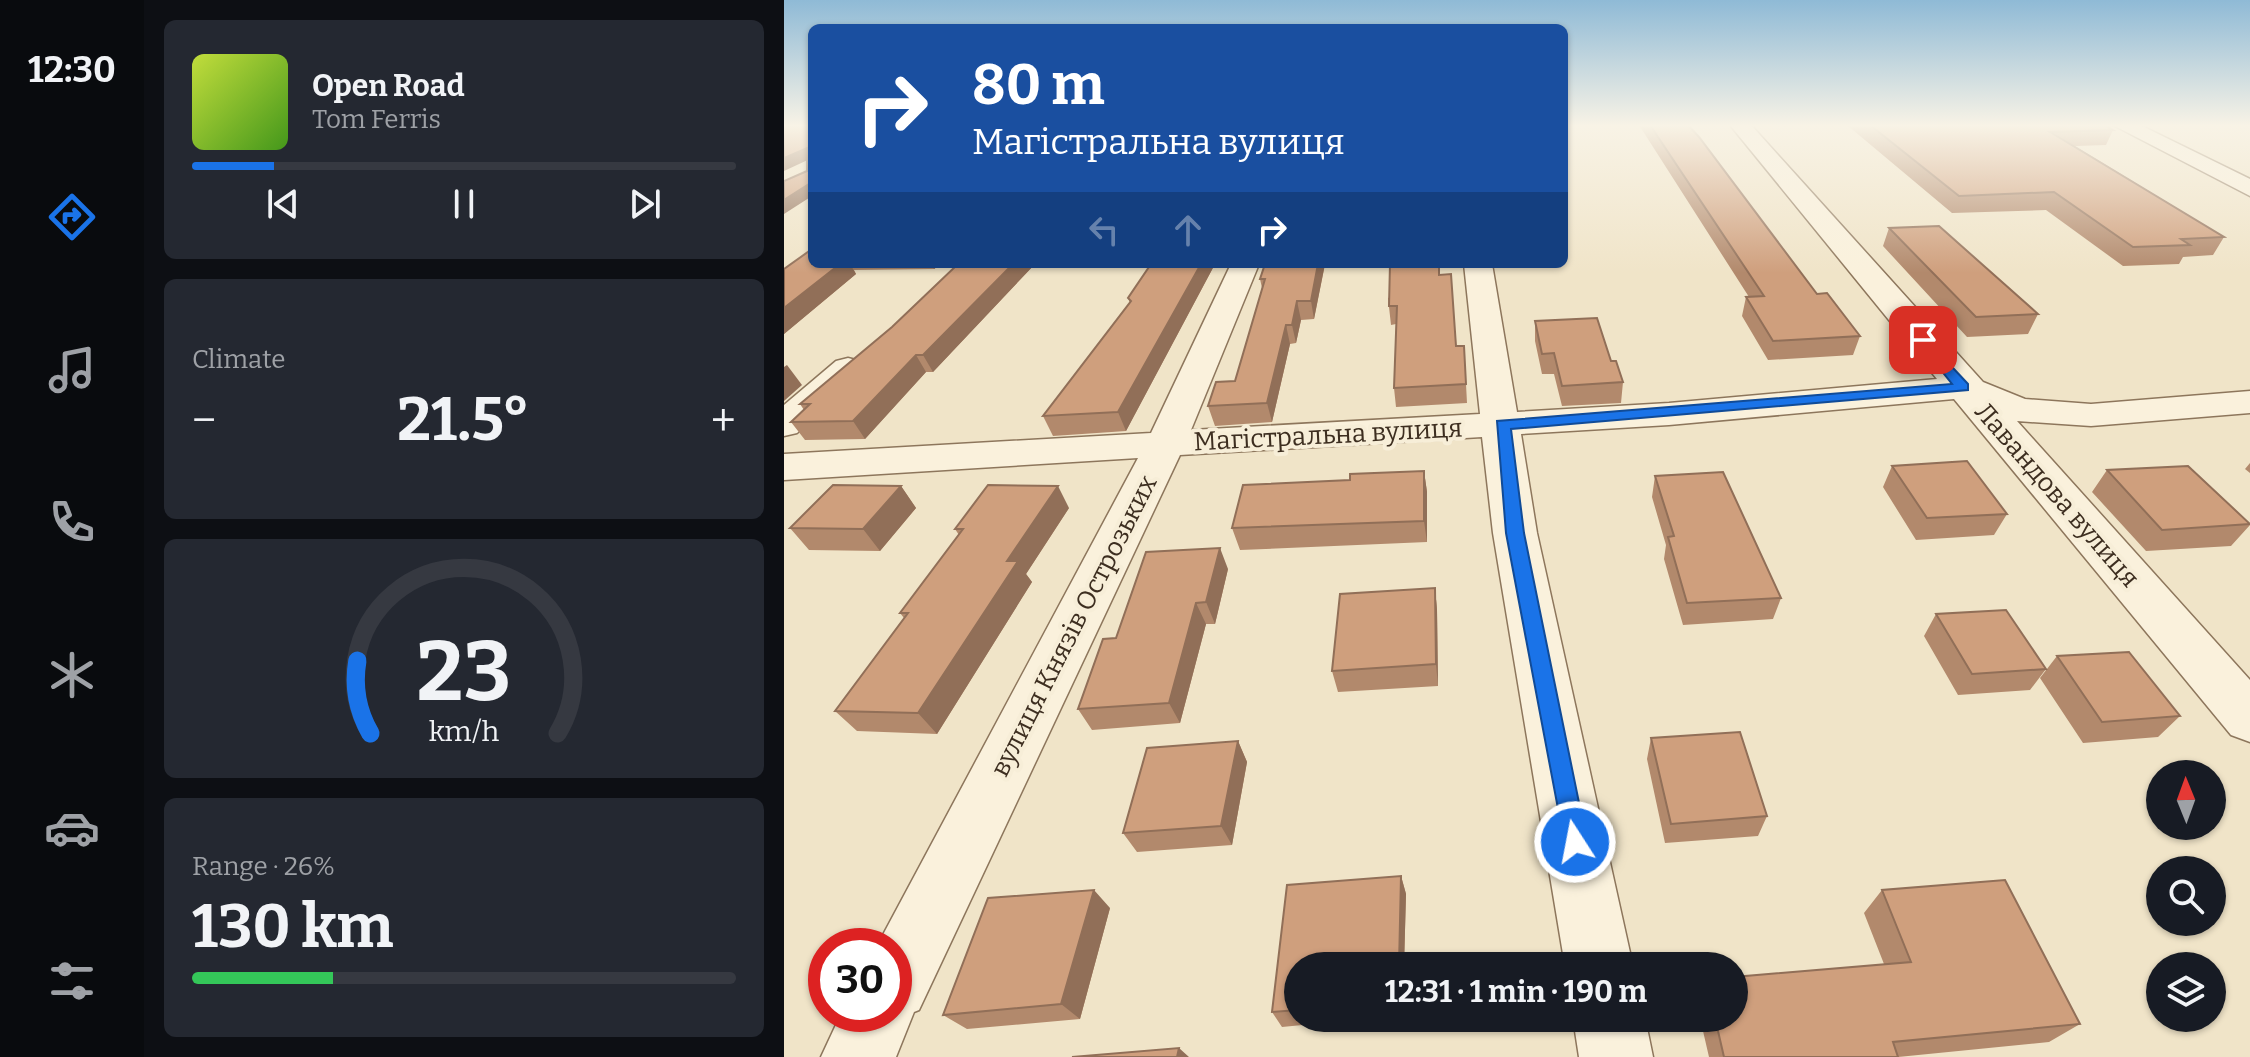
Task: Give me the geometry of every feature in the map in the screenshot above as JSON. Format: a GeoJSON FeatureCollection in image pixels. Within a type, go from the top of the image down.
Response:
{"type":"FeatureCollection","features":[{"type":"Feature","properties":{"kind":"street","name":"Лавандова вулиця"},"geometry":{"type":"LineString","coordinates":[[1782,174],[2250,718]]}},
{"type":"Feature","properties":{"kind":"street"},"geometry":{"type":"LineString","coordinates":[[2221,174],[2250,189]]}},
{"type":"Feature","properties":{"kind":"street","name":"вулиця Князів Острозьких"},"geometry":{"type":"LineString","coordinates":[[912,949],[1165,445],[1243,268]]}},
{"type":"Feature","properties":{"kind":"street"},"geometry":{"type":"LineString","coordinates":[[1479,268],[1515,533],[1596,952]]}},
{"type":"Feature","properties":{"kind":"street"},"geometry":{"type":"LineString","coordinates":[[784,425],[872,347]]}},
{"type":"Feature","properties":{"kind":"street","name":"Магістральна вулиця"},"geometry":{"type":"LineString","coordinates":[[784,467],[1502,425],[1963,387],[2019,410],[2091,415],[2250,402]]}},
{"type":"Feature","properties":{"kind":"street"},"geometry":{"type":"LineString","coordinates":[[858,1057],[870,1032]]}},
{"type":"Feature","properties":{"kind":"street"},"geometry":{"type":"LineString","coordinates":[[1612,1032],[1616,1057]]}},
{"type":"Feature","properties":{"kind":"building"},"geometry":{"type":"Polygon","coordinates":[[[808,174],[808,185],[784,200],[784,181],[808,174]]]}},
{"type":"Feature","properties":{"kind":"building"},"geometry":{"type":"Polygon","coordinates":[[[1683,174],[1727,174],[1817,294],[1827,293],[1860,336],[1773,341],[1746,297],[1764,296],[1683,174]]]}},
{"type":"Feature","properties":{"kind":"building"},"geometry":{"type":"Polygon","coordinates":[[[1932,174],[2120,174],[2224,237],[2181,239],[2190,245],[2133,247],[2054,192],[1959,196],[1932,174]]]}},
{"type":"Feature","properties":{"kind":"building"},"geometry":{"type":"Polygon","coordinates":[[[1939,226],[2038,314],[1976,317],[1889,228],[1939,226]]]}},
{"type":"Feature","properties":{"kind":"building"},"geometry":{"type":"Polygon","coordinates":[[[808,252],[808,268],[835,268],[784,308],[784,269],[808,252]]]}},
{"type":"Feature","properties":{"kind":"building"},"geometry":{"type":"Polygon","coordinates":[[[954,268],[1009,268],[923,355],[916,355],[853,421],[791,422],[810,404],[800,404],[892,327],[954,268]]]}},
{"type":"Feature","properties":{"kind":"building"},"geometry":{"type":"Polygon","coordinates":[[[1148,268],[1199,268],[1118,412],[1043,416],[1131,301],[1128,298],[1148,268]]]}},
{"type":"Feature","properties":{"kind":"building"},"geometry":{"type":"Polygon","coordinates":[[[1264,268],[1317,268],[1311,301],[1297,301],[1292,325],[1286,325],[1267,403],[1208,406],[1216,382],[1235,381],[1265,279],[1260,279],[1264,268]]]}},
{"type":"Feature","properties":{"kind":"building"},"geometry":{"type":"Polygon","coordinates":[[[1390,268],[1439,268],[1439,275],[1451,274],[1456,346],[1464,346],[1466,384],[1394,388],[1397,306],[1389,306],[1390,268]]]}},
{"type":"Feature","properties":{"kind":"building"},"geometry":{"type":"Polygon","coordinates":[[[1597,318],[1611,361],[1616,361],[1623,382],[1562,386],[1554,353],[1542,354],[1535,321],[1597,318]]]}},
{"type":"Feature","properties":{"kind":"building"},"geometry":{"type":"Polygon","coordinates":[[[1967,461],[2007,514],[1927,518],[1892,466],[1967,461]]]}},
{"type":"Feature","properties":{"kind":"building"},"geometry":{"type":"Polygon","coordinates":[[[2188,466],[2250,524],[2162,530],[2107,470],[2188,466]]]}},
{"type":"Feature","properties":{"kind":"building"},"geometry":{"type":"Polygon","coordinates":[[[1424,471],[1424,521],[1232,528],[1243,485],[1350,480],[1350,474],[1424,471]]]}},
{"type":"Feature","properties":{"kind":"building"},"geometry":{"type":"Polygon","coordinates":[[[1723,472],[1781,598],[1687,603],[1668,537],[1674,536],[1655,476],[1723,472]]]}},
{"type":"Feature","properties":{"kind":"building"},"geometry":{"type":"Polygon","coordinates":[[[833,485],[901,486],[863,529],[790,528],[833,485]]]}},
{"type":"Feature","properties":{"kind":"building"},"geometry":{"type":"Polygon","coordinates":[[[988,485],[1058,486],[1007,561],[1018,561],[918,713],[835,711],[908,613],[900,613],[963,529],[955,529],[988,485]]]}},
{"type":"Feature","properties":{"kind":"building"},"geometry":{"type":"Polygon","coordinates":[[[1220,548],[1206,602],[1196,603],[1169,703],[1078,709],[1103,639],[1116,638],[1146,552],[1220,548]]]}},
{"type":"Feature","properties":{"kind":"building"},"geometry":{"type":"Polygon","coordinates":[[[1435,588],[1436,664],[1332,671],[1340,594],[1435,588]]]}},
{"type":"Feature","properties":{"kind":"building"},"geometry":{"type":"Polygon","coordinates":[[[2006,610],[2046,669],[1972,674],[1936,614],[2006,610]]]}},
{"type":"Feature","properties":{"kind":"building"},"geometry":{"type":"Polygon","coordinates":[[[2129,652],[2180,716],[2102,722],[2057,656],[2129,652]]]}},
{"type":"Feature","properties":{"kind":"building"},"geometry":{"type":"Polygon","coordinates":[[[1740,732],[1767,816],[1671,824],[1651,738],[1740,732]]]}},
{"type":"Feature","properties":{"kind":"building"},"geometry":{"type":"Polygon","coordinates":[[[1238,741],[1221,826],[1123,833],[1147,748],[1238,741]]]}},
{"type":"Feature","properties":{"kind":"building"},"geometry":{"type":"Polygon","coordinates":[[[1401,876],[1399,952],[1284,952],[1284,1011],[1272,1012],[1287,885],[1401,876]]]}},
{"type":"Feature","properties":{"kind":"building"},"geometry":{"type":"Polygon","coordinates":[[[2005,880],[2080,1024],[1893,1042],[1898,1057],[1724,1057],[1718,1032],[1748,1032],[1748,976],[1911,962],[1882,890],[2005,880]]]}},
{"type":"Feature","properties":{"kind":"building"},"geometry":{"type":"Polygon","coordinates":[[[1094,890],[1061,1004],[943,1015],[988,898],[1094,890]]]}},
{"type":"Feature","properties":{"kind":"building"},"geometry":{"type":"Polygon","coordinates":[[[1179,1048],[1177,1057],[1072,1057],[1179,1048]]]}},
{"type":"Feature","properties":{"kind":"route"},"geometry":{"type":"LineString","coordinates":[[1575,842],[1515,533],[1502,425],[1669,414],[1963,387],[1923,340]]}}]}
